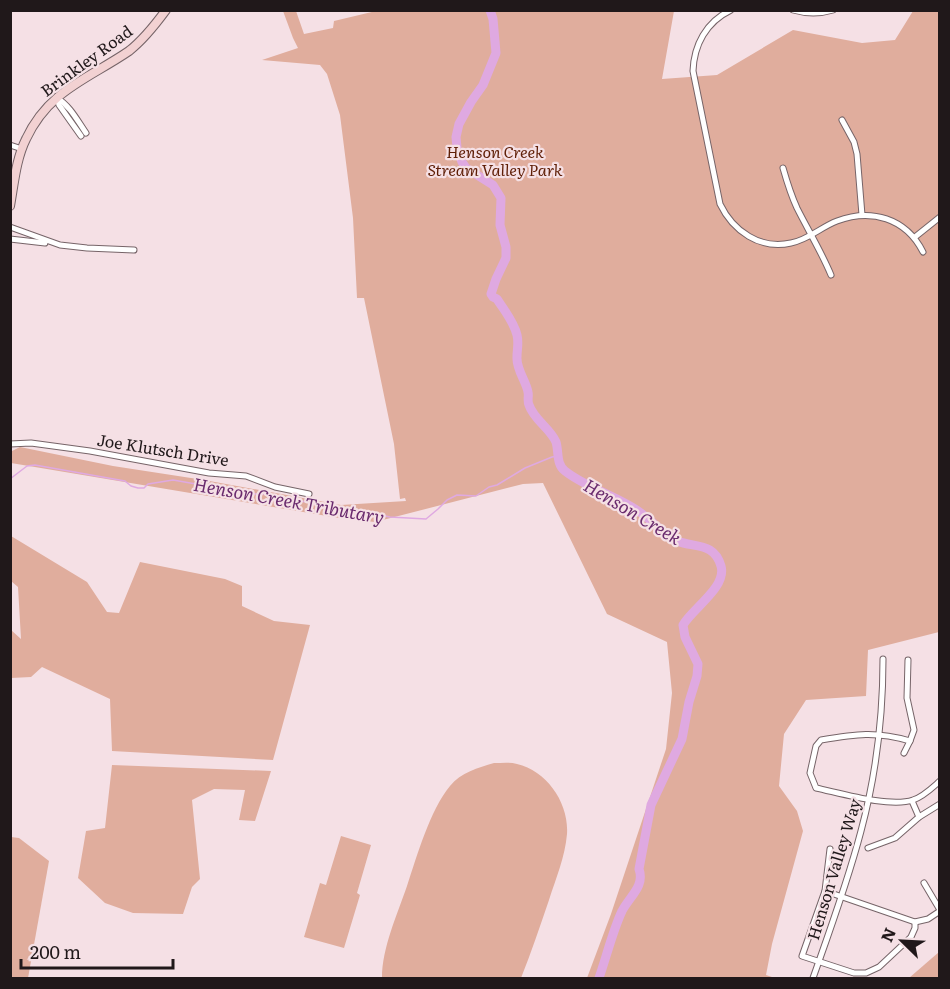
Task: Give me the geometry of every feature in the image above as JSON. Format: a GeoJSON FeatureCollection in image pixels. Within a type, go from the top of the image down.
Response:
{"type":"FeatureCollection","features":[{"type":"Feature","properties":{"kind":"main road","name":"Brinkley Road"},"geometry":{"type":"LineString","coordinates":[[10,206],[22,149],[37,119],[74,83],[131,49],[146,35],[166,10]]}},
{"type":"Feature","properties":{"kind":"street"},"geometry":{"type":"LineString","coordinates":[[731,10],[713,22],[697,45],[693,60],[693,72],[720,204],[725,214],[739,230],[750,237],[777,244],[792,243],[852,216],[876,216],[902,226],[915,237],[923,252]]}},
{"type":"Feature","properties":{"kind":"street"},"geometry":{"type":"LineString","coordinates":[[793,10],[804,13],[821,13],[833,10]]}},
{"type":"Feature","properties":{"kind":"street"},"geometry":{"type":"LineString","coordinates":[[57,98],[65,102],[83,135]]}},
{"type":"Feature","properties":{"kind":"street"},"geometry":{"type":"LineString","coordinates":[[842,120],[850,133],[857,154],[862,215]]}},
{"type":"Feature","properties":{"kind":"street"},"geometry":{"type":"LineString","coordinates":[[10,145],[22,149]]}},
{"type":"Feature","properties":{"kind":"street"},"geometry":{"type":"LineString","coordinates":[[783,168],[790,192],[831,275]]}},
{"type":"Feature","properties":{"kind":"street"},"geometry":{"type":"LineString","coordinates":[[915,237],[939,217]]}},
{"type":"Feature","properties":{"kind":"street"},"geometry":{"type":"LineString","coordinates":[[10,227],[52,243]]}},
{"type":"Feature","properties":{"kind":"street"},"geometry":{"type":"LineString","coordinates":[[10,239],[87,248],[134,250]]}},
{"type":"Feature","properties":{"kind":"street","name":"Joe Klutsch Drive"},"geometry":{"type":"LineString","coordinates":[[10,444],[31,443],[90,451],[209,473],[246,476],[275,487],[309,494]]}},
{"type":"Feature","properties":{"kind":"street","name":"Henson Valley Way"},"geometry":{"type":"LineString","coordinates":[[813,978],[854,857],[868,799],[882,707],[883,659]]}},
{"type":"Feature","properties":{"kind":"street"},"geometry":{"type":"LineString","coordinates":[[904,753],[914,730],[907,698],[908,660]]}},
{"type":"Feature","properties":{"kind":"street"},"geometry":{"type":"LineString","coordinates":[[910,741],[895,736],[860,734],[821,740],[816,746],[810,773],[816,788],[868,799],[894,802],[912,801],[924,795],[939,781]]}},
{"type":"Feature","properties":{"kind":"street"},"geometry":{"type":"LineString","coordinates":[[912,801],[919,818]]}},
{"type":"Feature","properties":{"kind":"street"},"geometry":{"type":"LineString","coordinates":[[868,848],[895,837],[939,804]]}},
{"type":"Feature","properties":{"kind":"street"},"geometry":{"type":"LineString","coordinates":[[830,849],[825,891],[802,956],[854,973],[866,973],[879,966],[911,937],[915,922]]}},
{"type":"Feature","properties":{"kind":"street"},"geometry":{"type":"LineString","coordinates":[[825,891],[915,922],[928,919],[939,910],[924,884]]}},
{"type":"Feature","properties":{"kind":"green space","name":"Henson Creek Stream Valley Park"},"geometry":{"type":"Polygon","coordinates":[[[283,11],[296,11],[304,34],[333,28],[334,21],[376,11],[674,11],[662,79],[717,75],[793,30],[862,43],[895,40],[913,11],[939,11],[939,632],[868,650],[866,696],[806,700],[784,734],[779,786],[797,811],[803,831],[772,944],[766,975],[775,978],[587,978],[611,914],[666,749],[672,693],[667,642],[607,614],[543,483],[523,484],[375,522],[339,518],[11,463],[10,452],[20,447],[113,466],[341,505],[406,501],[405,498],[400,499],[394,444],[364,298],[357,298],[353,218],[340,115],[327,74],[320,65],[262,60],[298,48],[283,11]]]}},
{"type":"Feature","properties":{"kind":"green space"},"geometry":{"type":"Polygon","coordinates":[[[11,536],[87,582],[107,612],[119,613],[140,562],[225,579],[242,586],[242,606],[274,621],[310,625],[273,760],[112,751],[110,699],[42,667],[31,677],[11,678],[11,630],[21,639],[18,587],[11,581],[11,536]]]}},
{"type":"Feature","properties":{"kind":"green space"},"geometry":{"type":"Polygon","coordinates":[[[494,763],[517,764],[528,768],[547,781],[560,800],[567,822],[566,843],[560,867],[521,978],[382,978],[384,955],[391,932],[436,808],[450,786],[459,777],[494,763]]]}},
{"type":"Feature","properties":{"kind":"green space"},"geometry":{"type":"Polygon","coordinates":[[[112,765],[271,771],[255,821],[239,820],[245,790],[214,789],[192,800],[200,879],[192,887],[183,914],[133,913],[105,903],[78,878],[86,831],[105,828],[112,765]]]}},
{"type":"Feature","properties":{"kind":"green space"},"geometry":{"type":"Polygon","coordinates":[[[341,836],[371,845],[357,893],[360,895],[344,948],[304,937],[320,883],[326,885],[341,836]]]}},
{"type":"Feature","properties":{"kind":"green space"},"geometry":{"type":"Polygon","coordinates":[[[11,837],[19,838],[49,861],[28,978],[11,978],[11,837]]]}},
{"type":"Feature","properties":{"kind":"green space"},"geometry":{"type":"Polygon","coordinates":[[[939,952],[939,978],[909,978],[939,952]]]}},
{"type":"Feature","properties":{"kind":"waterway","name":"Henson Creek"},"geometry":{"type":"LineString","coordinates":[[490,10],[496,53],[483,85],[459,124],[456,137],[457,148],[466,168],[493,185],[501,198],[500,225],[506,247],[506,258],[491,294],[497,299],[516,330],[517,361],[527,388],[531,410],[556,442],[559,461],[565,471],[583,483],[632,507],[677,541],[709,549],[718,558],[722,574],[708,597],[683,625],[685,637],[698,664],[697,676],[682,739],[651,805],[639,869],[640,881],[622,911],[599,978]]}},
{"type":"Feature","properties":{"kind":"waterway","name":"Henson Creek Tributary"},"geometry":{"type":"LineString","coordinates":[[10,479],[27,466],[35,465],[125,481],[138,488],[173,480],[239,494],[267,494],[390,517],[426,519],[447,500],[457,495],[476,496],[525,468],[558,456]]}}]}
